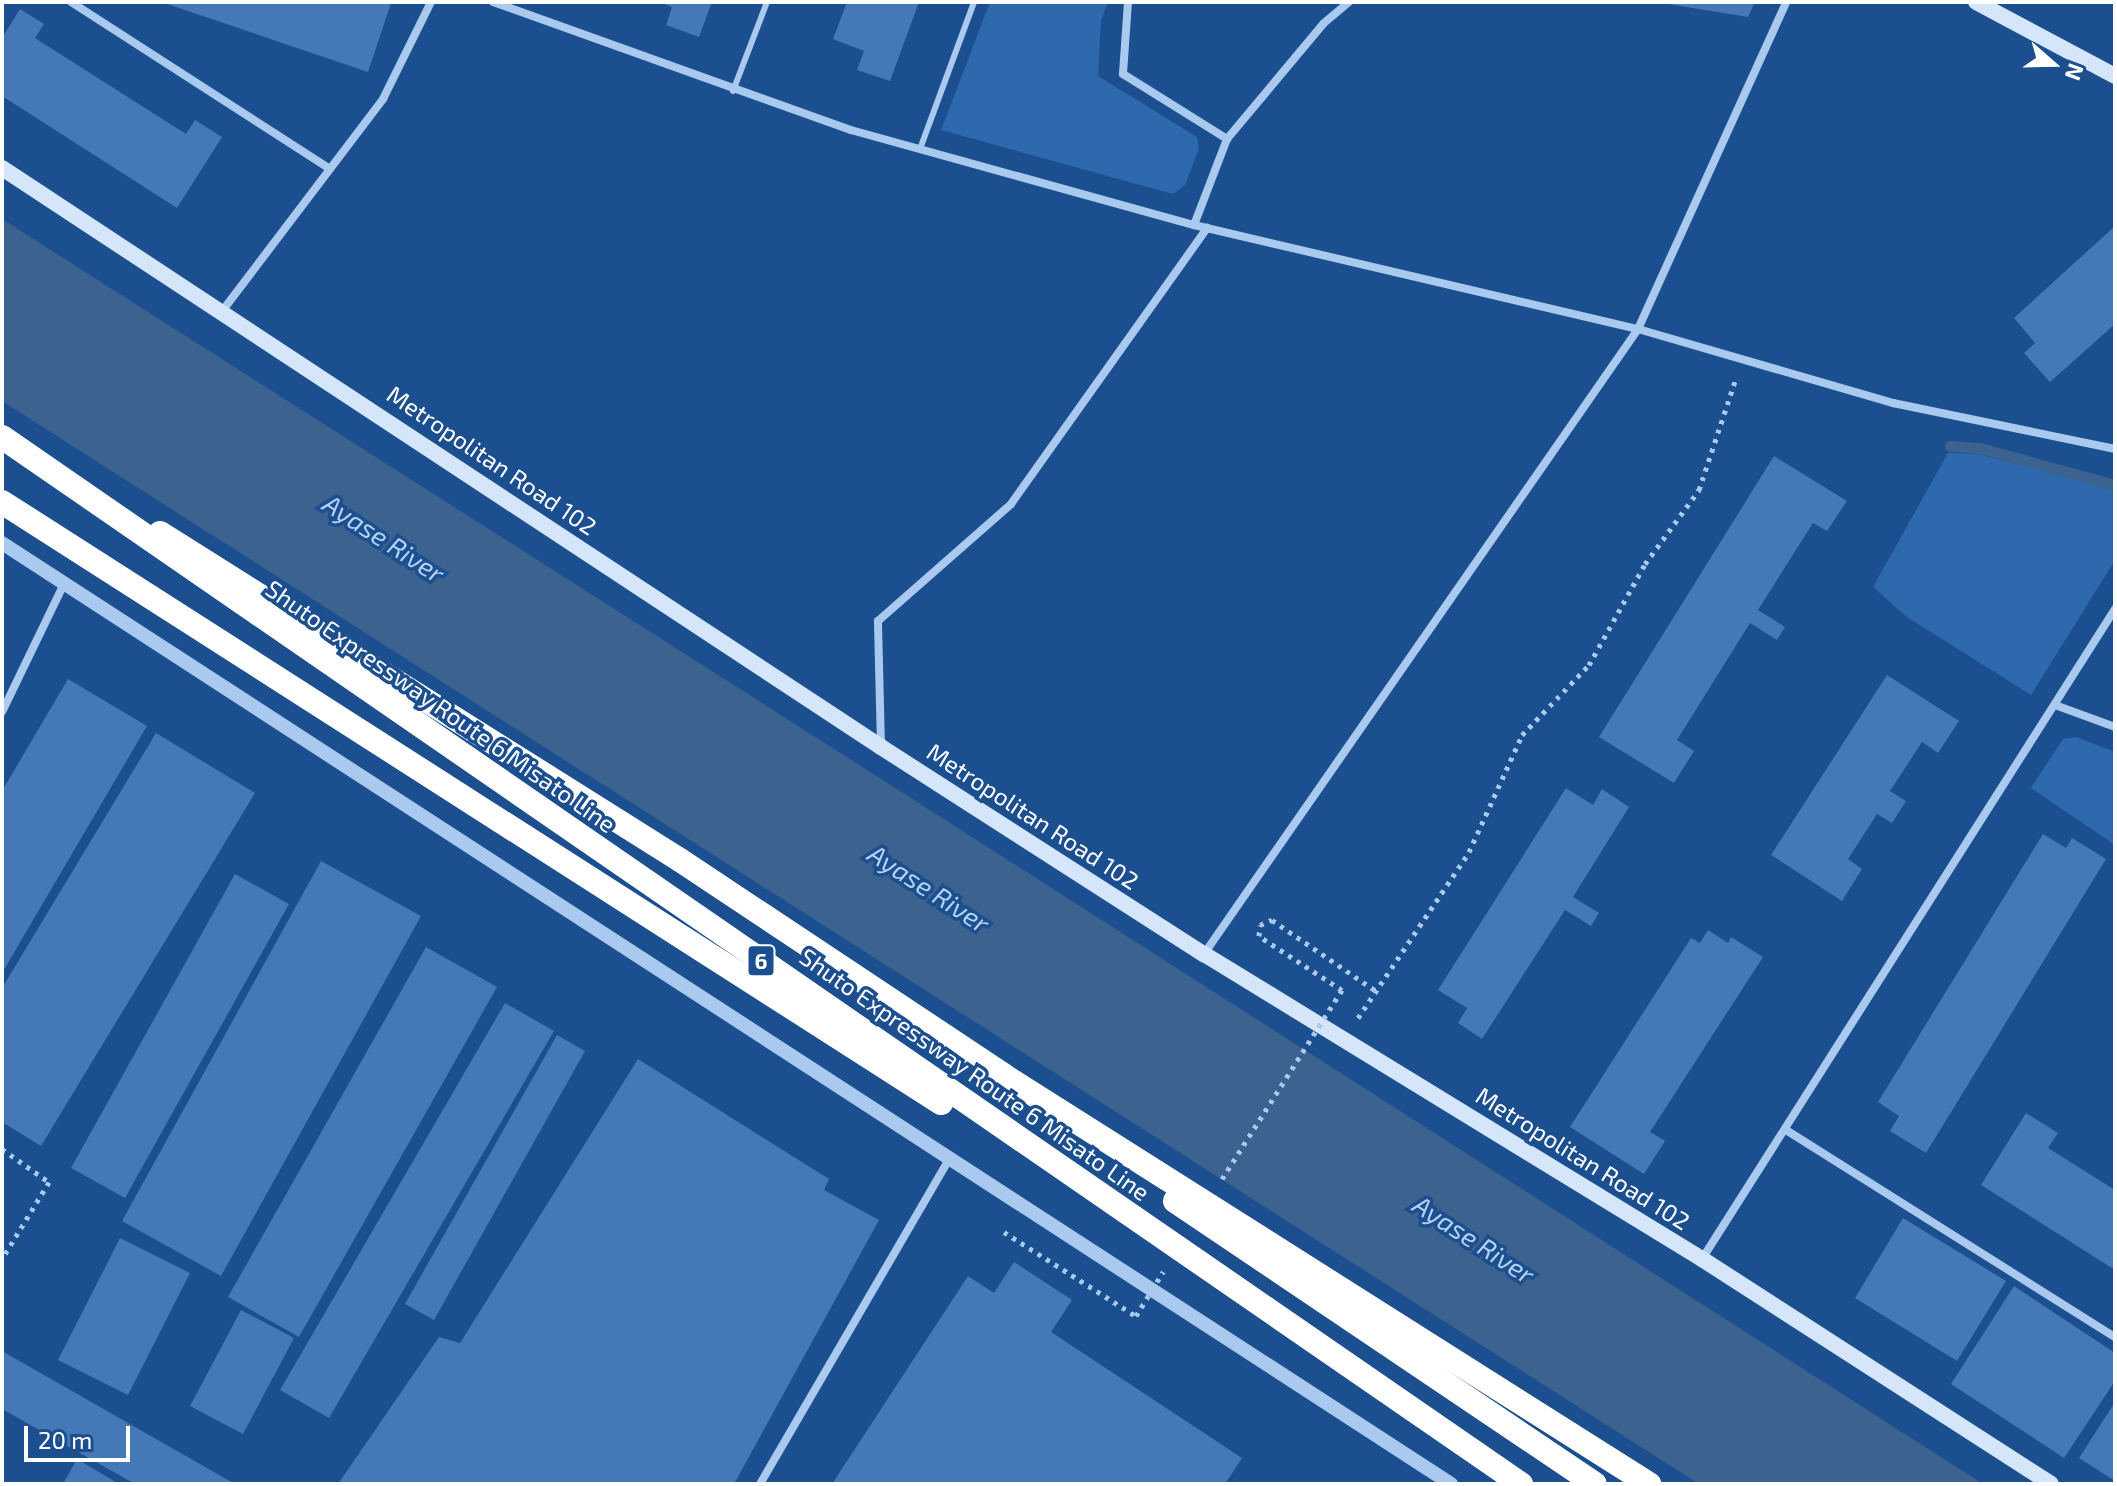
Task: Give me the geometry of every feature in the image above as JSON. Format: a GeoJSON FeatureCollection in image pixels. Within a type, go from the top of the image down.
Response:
{"type":"FeatureCollection","features":[{"type":"Feature","properties":{"kind":"highway"},"geometry":{"type":"LineString","coordinates":[[2,435],[680,860],[1003,1075],[1649,1484]]}},
{"type":"Feature","properties":{"kind":"highway","name":"Shuto Expressway Route 6 Misato Line"},"geometry":{"type":"LineString","coordinates":[[2,435],[1519,1484]]}},
{"type":"Feature","properties":{"kind":"highway","name":"Shuto Expressway Route 6 Misato Line"},"geometry":{"type":"LineString","coordinates":[[2,502],[1078,1191],[1519,1484]]}},
{"type":"Feature","properties":{"kind":"highway"},"geometry":{"type":"LineString","coordinates":[[1003,1075],[1239,1248],[1595,1484]]}},
{"type":"Feature","properties":{"kind":"main road"},"geometry":{"type":"LineString","coordinates":[[1976,2],[2115,76]]}},
{"type":"Feature","properties":{"kind":"main road","name":"Metropolitan Road 102"},"geometry":{"type":"LineString","coordinates":[[2,168],[223,310],[881,747],[1204,954],[1702,1259],[2051,1484]]}},
{"type":"Feature","properties":{"kind":"street"},"geometry":{"type":"LineString","coordinates":[[71,2],[330,169]]}},
{"type":"Feature","properties":{"kind":"street"},"geometry":{"type":"LineString","coordinates":[[223,310],[383,99],[431,2]]}},
{"type":"Feature","properties":{"kind":"street"},"geometry":{"type":"LineString","coordinates":[[493,2],[507,4],[733,91],[920,149],[1194,225],[1638,329],[1893,403],[2115,449]]}},
{"type":"Feature","properties":{"kind":"street"},"geometry":{"type":"LineString","coordinates":[[1128,2],[1123,74],[1227,139]]}},
{"type":"Feature","properties":{"kind":"street"},"geometry":{"type":"LineString","coordinates":[[1194,225],[1227,139],[1324,23],[1349,2]]}},
{"type":"Feature","properties":{"kind":"street"},"geometry":{"type":"LineString","coordinates":[[1204,954],[1638,329],[1786,2]]}},
{"type":"Feature","properties":{"kind":"street"},"geometry":{"type":"LineString","coordinates":[[881,747],[878,621],[1011,504],[1207,228]]}},
{"type":"Feature","properties":{"kind":"street"},"geometry":{"type":"LineString","coordinates":[[2,543],[63,586],[1451,1484]]}},
{"type":"Feature","properties":{"kind":"street"},"geometry":{"type":"LineString","coordinates":[[2,712],[63,586]]}},
{"type":"Feature","properties":{"kind":"street"},"geometry":{"type":"LineString","coordinates":[[1702,1259],[2115,609]]}},
{"type":"Feature","properties":{"kind":"street"},"geometry":{"type":"LineString","coordinates":[[2055,705],[2115,727]]}},
{"type":"Feature","properties":{"kind":"street"},"geometry":{"type":"LineString","coordinates":[[1786,1130],[2115,1337]]}},
{"type":"Feature","properties":{"kind":"street"},"geometry":{"type":"LineString","coordinates":[[760,1484],[950,1158]]}},
{"type":"Feature","properties":{"kind":"lane"},"geometry":{"type":"LineString","coordinates":[[733,91],[767,2]]}},
{"type":"Feature","properties":{"kind":"lane"},"geometry":{"type":"LineString","coordinates":[[920,149],[974,2]]}},
{"type":"Feature","properties":{"kind":"path"},"geometry":{"type":"LineString","coordinates":[[1345,1039],[1469,852],[1522,735],[1589,665],[1645,564],[1699,490],[1742,361]]}},
{"type":"Feature","properties":{"kind":"path"},"geometry":{"type":"LineString","coordinates":[[1218,1186],[1342,990],[1259,936],[1260,925],[1272,920],[1376,991]]}},
{"type":"Feature","properties":{"kind":"path"},"geometry":{"type":"LineString","coordinates":[[2,1149],[49,1182],[2,1259]]}},
{"type":"Feature","properties":{"kind":"path"},"geometry":{"type":"LineString","coordinates":[[1004,1232],[1136,1316],[1169,1264]]}},
{"type":"Feature","properties":{"kind":"shaded area"},"geometry":{"type":"Polygon","coordinates":[[[990,2],[1108,2],[1101,21],[1098,76],[1197,137],[1199,148],[1185,185],[1173,194],[941,130],[990,2]]]}},
{"type":"Feature","properties":{"kind":"shaded area"},"geometry":{"type":"Polygon","coordinates":[[[1948,453],[1978,454],[2115,489],[2115,560],[2031,695],[1907,617],[1873,587],[1948,453]]]}},
{"type":"Feature","properties":{"kind":"shaded area"},"geometry":{"type":"Polygon","coordinates":[[[2076,737],[2115,752],[2115,845],[2031,788],[2063,739],[2076,737]]]}},
{"type":"Feature","properties":{"kind":"water","name":"Ayase River"},"geometry":{"type":"Polygon","coordinates":[[[2,219],[1983,1484],[1699,1484],[2,401],[2,219]]]}},
{"type":"Feature","properties":{"kind":"building"},"geometry":{"type":"Polygon","coordinates":[[[660,2],[712,2],[699,37],[666,25],[672,7],[660,2]]]}},
{"type":"Feature","properties":{"kind":"building"},"geometry":{"type":"Polygon","coordinates":[[[847,2],[919,2],[890,81],[857,70],[864,51],[833,39],[847,2]]]}},
{"type":"Feature","properties":{"kind":"building"},"geometry":{"type":"Polygon","coordinates":[[[1656,2],[1755,2],[1748,17],[1656,2]]]}},
{"type":"Feature","properties":{"kind":"building"},"geometry":{"type":"Polygon","coordinates":[[[164,3],[391,3],[368,72],[164,3]]]}},
{"type":"Feature","properties":{"kind":"building"},"geometry":{"type":"Polygon","coordinates":[[[20,9],[44,24],[35,38],[186,134],[195,120],[222,137],[177,208],[2,96],[2,38],[20,9]]]}},
{"type":"Feature","properties":{"kind":"building"},"geometry":{"type":"Polygon","coordinates":[[[2115,226],[2115,324],[2050,382],[2024,353],[2035,343],[2014,318],[2115,226]]]}},
{"type":"Feature","properties":{"kind":"building"},"geometry":{"type":"Polygon","coordinates":[[[1774,456],[1847,501],[1827,531],[1813,523],[1758,610],[1785,627],[1777,640],[1750,623],[1677,740],[1694,751],[1674,783],[1599,737],[1774,456]]]}},
{"type":"Feature","properties":{"kind":"building"},"geometry":{"type":"Polygon","coordinates":[[[1887,675],[1959,721],[1938,753],[1922,742],[1890,791],[1906,801],[1892,823],[1877,814],[1848,859],[1862,869],[1842,901],[1771,855],[1887,675]]]}},
{"type":"Feature","properties":{"kind":"building"},"geometry":{"type":"Polygon","coordinates":[[[68,679],[147,726],[2,973],[2,791],[68,679]]]}},
{"type":"Feature","properties":{"kind":"building"},"geometry":{"type":"Polygon","coordinates":[[[156,733],[255,793],[41,1146],[2,1122],[2,988],[156,733]]]}},
{"type":"Feature","properties":{"kind":"building"},"geometry":{"type":"Polygon","coordinates":[[[1566,788],[1593,805],[1602,789],[1629,807],[1573,897],[1599,913],[1591,926],[1565,910],[1482,1039],[1458,1023],[1467,1008],[1438,990],[1566,788]]]}},
{"type":"Feature","properties":{"kind":"building"},"geometry":{"type":"Polygon","coordinates":[[[2043,834],[2066,848],[2072,838],[2106,859],[1926,1153],[1890,1131],[1899,1116],[1878,1102],[2043,834]]]}},
{"type":"Feature","properties":{"kind":"building"},"geometry":{"type":"Polygon","coordinates":[[[321,861],[421,916],[221,1276],[122,1221],[321,861]]]}},
{"type":"Feature","properties":{"kind":"building"},"geometry":{"type":"Polygon","coordinates":[[[235,874],[289,904],[125,1198],[71,1168],[235,874]]]}},
{"type":"Feature","properties":{"kind":"building"},"geometry":{"type":"Polygon","coordinates":[[[1708,930],[1728,943],[1731,937],[1763,957],[1650,1132],[1665,1141],[1644,1174],[1570,1127],[1691,938],[1700,943],[1708,930]]]}},
{"type":"Feature","properties":{"kind":"building"},"geometry":{"type":"Polygon","coordinates":[[[426,947],[497,987],[299,1337],[228,1297],[426,947]]]}},
{"type":"Feature","properties":{"kind":"building"},"geometry":{"type":"Polygon","coordinates":[[[505,1003],[554,1031],[329,1418],[280,1390],[505,1003]]]}},
{"type":"Feature","properties":{"kind":"building"},"geometry":{"type":"Polygon","coordinates":[[[557,1035],[585,1051],[434,1320],[405,1304],[557,1035]]]}},
{"type":"Feature","properties":{"kind":"building"},"geometry":{"type":"Polygon","coordinates":[[[638,1059],[829,1179],[824,1190],[879,1220],[734,1484],[338,1484],[439,1337],[460,1343],[638,1059]]]}},
{"type":"Feature","properties":{"kind":"building"},"geometry":{"type":"Polygon","coordinates":[[[2026,1113],[2058,1133],[2048,1148],[2115,1190],[2115,1270],[1981,1185],[2026,1113]]]}},
{"type":"Feature","properties":{"kind":"building"},"geometry":{"type":"Polygon","coordinates":[[[1903,1218],[2006,1281],[1957,1361],[1855,1298],[1903,1218]]]}},
{"type":"Feature","properties":{"kind":"building"},"geometry":{"type":"Polygon","coordinates":[[[120,1238],[190,1273],[128,1395],[58,1360],[120,1238]]]}},
{"type":"Feature","properties":{"kind":"building"},"geometry":{"type":"Polygon","coordinates":[[[1014,1262],[1072,1300],[1051,1332],[1242,1458],[1225,1484],[832,1484],[968,1276],[994,1293],[1014,1262]]]}},
{"type":"Feature","properties":{"kind":"building"},"geometry":{"type":"Polygon","coordinates":[[[2014,1286],[2115,1353],[2115,1381],[2064,1458],[1951,1384],[2014,1286]]]}},
{"type":"Feature","properties":{"kind":"building"},"geometry":{"type":"Polygon","coordinates":[[[241,1310],[294,1338],[243,1434],[190,1406],[241,1310]]]}},
{"type":"Feature","properties":{"kind":"building"},"geometry":{"type":"Polygon","coordinates":[[[2,1351],[235,1484],[135,1484],[2,1409],[2,1351]]]}},
{"type":"Feature","properties":{"kind":"building"},"geometry":{"type":"Polygon","coordinates":[[[2115,1402],[2115,1481],[2079,1458],[2115,1402]]]}},
{"type":"Feature","properties":{"kind":"building"},"geometry":{"type":"Polygon","coordinates":[[[77,1459],[119,1484],[63,1484],[77,1459]]]}},
{"type":"Feature","properties":{"kind":"waterway"},"geometry":{"type":"LineString","coordinates":[[1950,446],[1980,448],[2115,485]]}}]}
